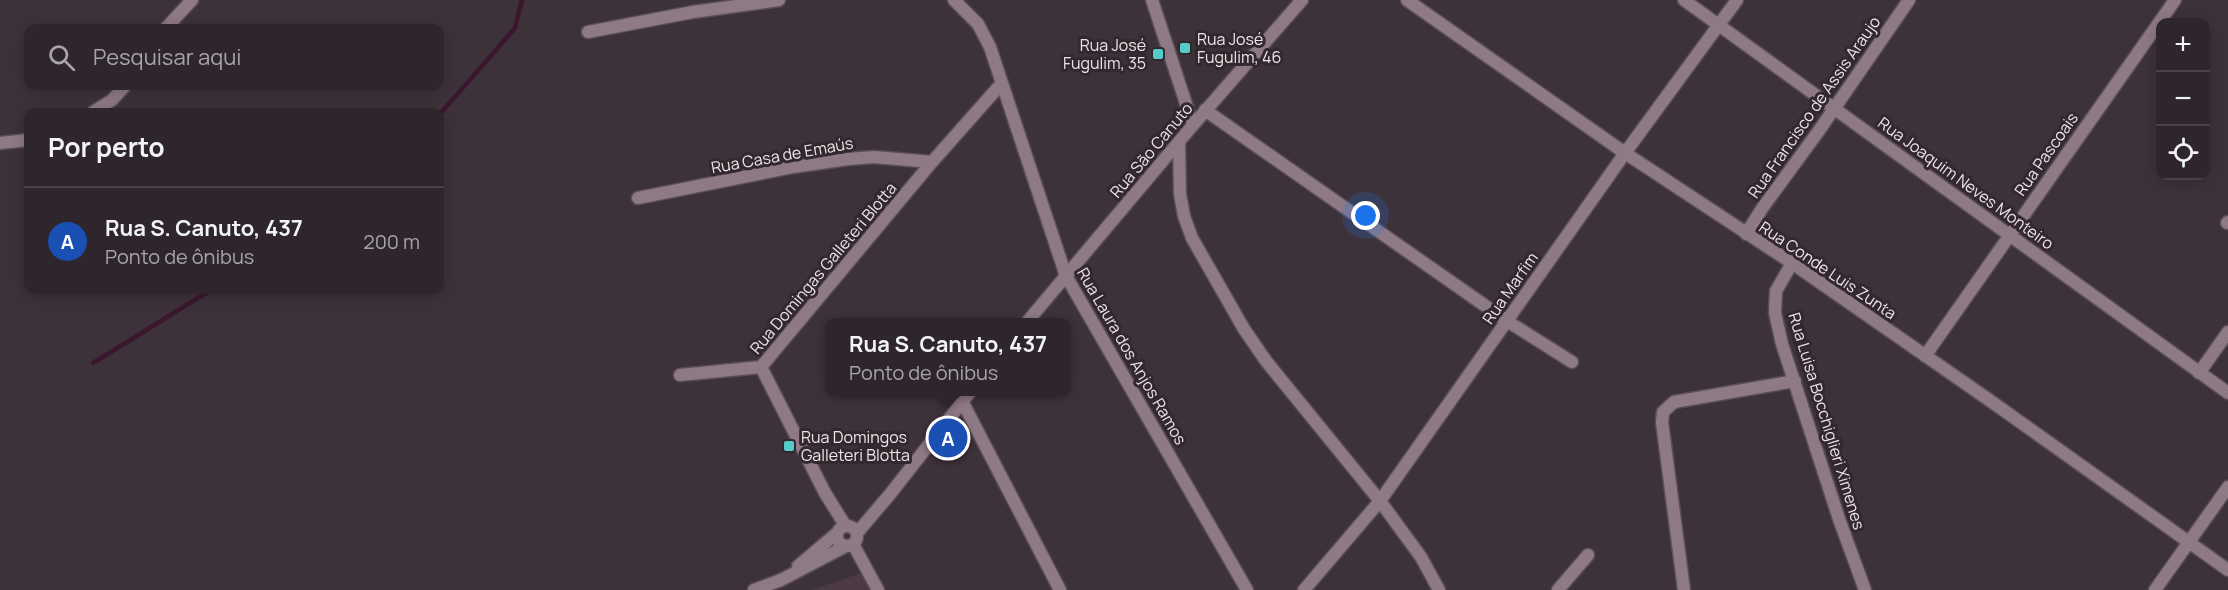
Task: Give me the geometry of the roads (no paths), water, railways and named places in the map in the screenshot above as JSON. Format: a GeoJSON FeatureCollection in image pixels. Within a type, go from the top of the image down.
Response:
{"type":"FeatureCollection","features":[{"type":"Feature","properties":{"kind":"street"},"geometry":{"type":"LineString","coordinates":[[170,24],[192,0]]}},
{"type":"Feature","properties":{"kind":"street"},"geometry":{"type":"LineString","coordinates":[[588,32],[693,12],[779,0]]}},
{"type":"Feature","properties":{"kind":"street","name":"Rua Laura dos Anjos Ramos"},"geometry":{"type":"LineString","coordinates":[[954,0],[978,24],[990,47],[1066,276],[1246,590]]}},
{"type":"Feature","properties":{"kind":"street"},"geometry":{"type":"LineString","coordinates":[[1152,0],[1193,125]]}},
{"type":"Feature","properties":{"kind":"street","name":"Rua São Canuto"},"geometry":{"type":"LineString","coordinates":[[1030,318],[1205,110],[1302,0]]}},
{"type":"Feature","properties":{"kind":"street","name":"Rua Conde Luis Zunta"},"geometry":{"type":"LineString","coordinates":[[1407,0],[1625,153],[1792,263],[2228,570]]}},
{"type":"Feature","properties":{"kind":"street","name":"Rua Joaquim Neves Monteiro"},"geometry":{"type":"LineString","coordinates":[[1684,0],[2228,393]]}},
{"type":"Feature","properties":{"kind":"street","name":"Rua Marfim"},"geometry":{"type":"LineString","coordinates":[[1304,590],[1380,501],[1625,153],[1737,0]]}},
{"type":"Feature","properties":{"kind":"street","name":"Rua Francisco de Assis Araujo"},"geometry":{"type":"LineString","coordinates":[[1746,234],[1909,0]]}},
{"type":"Feature","properties":{"kind":"street","name":"Rua Pascoais"},"geometry":{"type":"LineString","coordinates":[[1925,356],[2175,0]]}},
{"type":"Feature","properties":{"kind":"street","name":"Rua Domingas Galleteri Blotta"},"geometry":{"type":"LineString","coordinates":[[878,590],[825,493],[761,367],[932,162],[1002,83]]}},
{"type":"Feature","properties":{"kind":"street"},"geometry":{"type":"LineString","coordinates":[[99,108],[121,90]]}},
{"type":"Feature","properties":{"kind":"street"},"geometry":{"type":"LineString","coordinates":[[1205,110],[1507,321],[1572,363]]}},
{"type":"Feature","properties":{"kind":"street"},"geometry":{"type":"LineString","coordinates":[[0,143],[24,140]]}},
{"type":"Feature","properties":{"kind":"street"},"geometry":{"type":"LineString","coordinates":[[1179,142],[1180,194],[1192,238],[1244,329],[1266,361],[1380,501],[1421,557],[1438,590]]}},
{"type":"Feature","properties":{"kind":"street","name":"Rua Casa de Emaús"},"geometry":{"type":"LineString","coordinates":[[638,198],[793,167],[848,159],[874,157],[932,162]]}},
{"type":"Feature","properties":{"kind":"street","name":"Rua Luisa Bocchiglieri Ximenes"},"geometry":{"type":"LineString","coordinates":[[1792,263],[1776,291],[1775,313],[1839,519],[1865,590]]}},
{"type":"Feature","properties":{"kind":"street"},"geometry":{"type":"LineString","coordinates":[[2199,373],[2228,332]]}},
{"type":"Feature","properties":{"kind":"street"},"geometry":{"type":"LineString","coordinates":[[680,375],[761,367]]}},
{"type":"Feature","properties":{"kind":"street"},"geometry":{"type":"LineString","coordinates":[[1684,590],[1662,422],[1663,412],[1674,402],[1795,381]]}},
{"type":"Feature","properties":{"kind":"street"},"geometry":{"type":"LineString","coordinates":[[754,590],[781,580],[847,534],[891,493],[966,396],[1060,590]]}},
{"type":"Feature","properties":{"kind":"street"},"geometry":{"type":"LineString","coordinates":[[2155,590],[2228,487]]}},
{"type":"Feature","properties":{"kind":"street"},"geometry":{"type":"LineString","coordinates":[[1558,590],[1588,555]]}},
{"type":"Feature","properties":{"kind":"waterway"},"geometry":{"type":"LineString","coordinates":[[444,109],[515,28],[522,0]]}},
{"type":"Feature","properties":{"kind":"waterway"},"geometry":{"type":"LineString","coordinates":[[93,363],[205,294]]}},
{"type":"Feature","properties":{"kind":"place","name":"Rua José Fugulim, 46"},"geometry":{"type":"Point","coordinates":[1185,48]}},
{"type":"Feature","properties":{"kind":"place","name":"Rua José Fugulim, 35"},"geometry":{"type":"Point","coordinates":[1158,54]}},
{"type":"Feature","properties":{"kind":"place","name":"Rua S. Canuto, 437"},"geometry":{"type":"Point","coordinates":[948,438]}},
{"type":"Feature","properties":{"kind":"place","name":"Rua Domingos Galleteri Blotta"},"geometry":{"type":"Point","coordinates":[789,446]}}]}
